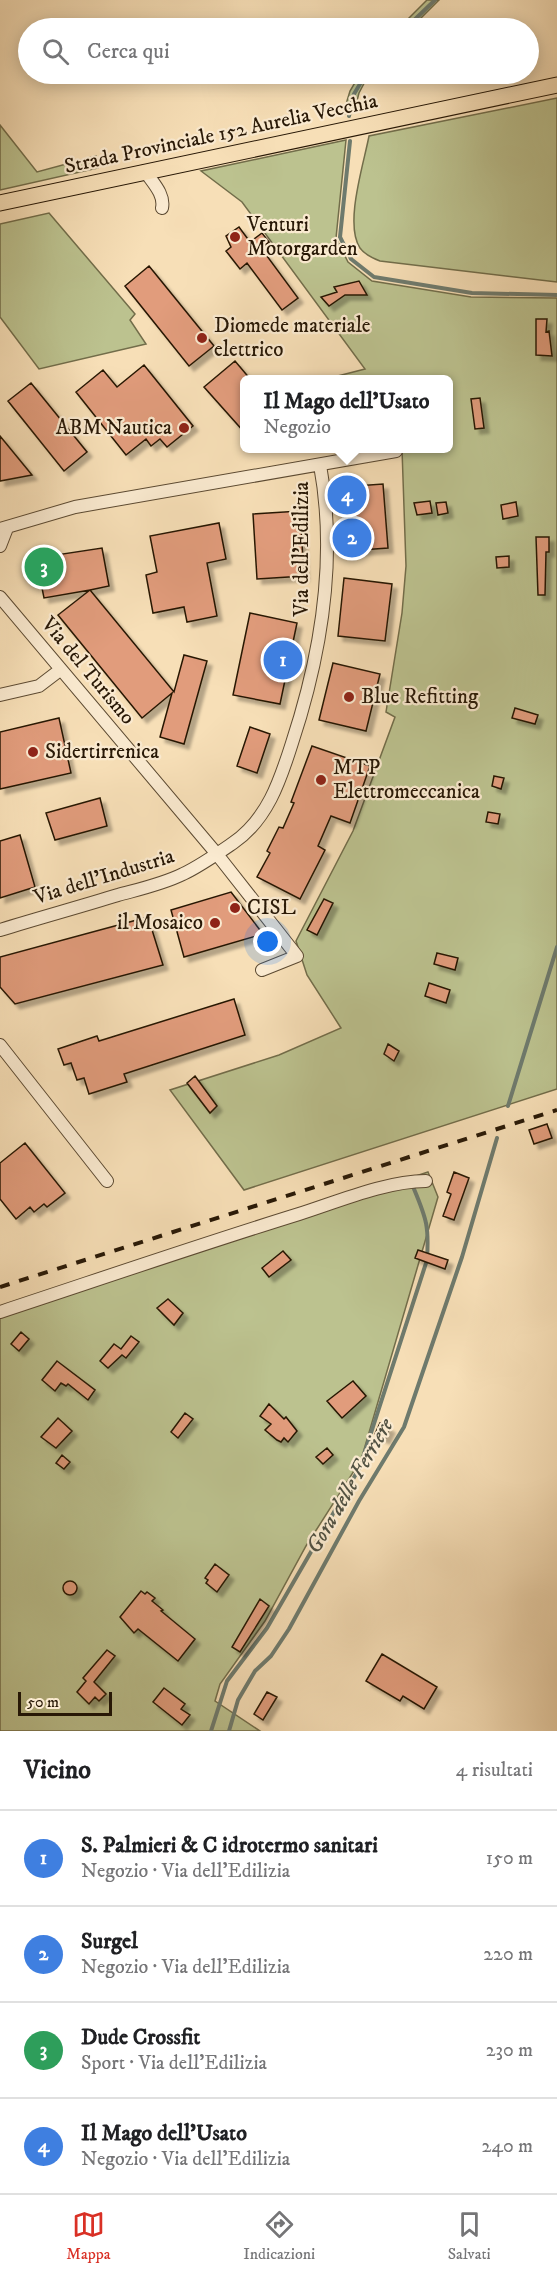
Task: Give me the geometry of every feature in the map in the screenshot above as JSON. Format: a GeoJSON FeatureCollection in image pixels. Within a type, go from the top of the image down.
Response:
{"type":"FeatureCollection","features":[{"type":"Feature","properties":{"kind":"main road","name":"Strada Provinciale 152 Aurelia Vecchia"},"geometry":{"type":"LineString","coordinates":[[0,203],[557,85]]}},
{"type":"Feature","properties":{"kind":"street"},"geometry":{"type":"LineString","coordinates":[[145,171],[164,201],[162,208]]}},
{"type":"Feature","properties":{"kind":"street","name":"Via dell'Edilizia"},"geometry":{"type":"LineString","coordinates":[[0,546],[3,528],[75,507],[320,465],[334,459],[380,453]]}},
{"type":"Feature","properties":{"kind":"street","name":"Via dell'Edilizia"},"geometry":{"type":"LineString","coordinates":[[216,853],[233,843],[254,825],[270,801],[303,710],[318,653],[324,602],[326,507],[320,465]]}},
{"type":"Feature","properties":{"kind":"street","name":"Via del Turismo"},"geometry":{"type":"LineString","coordinates":[[0,597],[216,853],[297,956],[262,970]]}},
{"type":"Feature","properties":{"kind":"street"},"geometry":{"type":"LineString","coordinates":[[0,695],[39,686],[60,670]]}},
{"type":"Feature","properties":{"kind":"street","name":"Via dell'Industria"},"geometry":{"type":"LineString","coordinates":[[0,930],[171,880],[216,853]]}},
{"type":"Feature","properties":{"kind":"street"},"geometry":{"type":"LineString","coordinates":[[0,1045],[107,1181]]}},
{"type":"Feature","properties":{"kind":"street"},"geometry":{"type":"LineString","coordinates":[[0,1312],[352,1197],[412,1181],[426,1181]]}},
{"type":"Feature","properties":{"kind":"green space"},"geometry":{"type":"Polygon","coordinates":[[[427,0],[439,0],[421,18],[409,18],[427,0]]]}},
{"type":"Feature","properties":{"kind":"green space"},"geometry":{"type":"Polygon","coordinates":[[[354,84],[364,84],[354,112],[343,114],[354,84]]]}},
{"type":"Feature","properties":{"kind":"green space"},"geometry":{"type":"Polygon","coordinates":[[[557,98],[557,282],[380,261],[364,253],[360,248],[354,224],[354,209],[369,136],[557,98]]]}},
{"type":"Feature","properties":{"kind":"green space"},"geometry":{"type":"Polygon","coordinates":[[[0,125],[37,172],[96,156],[98,168],[0,190],[0,125]]]}},
{"type":"Feature","properties":{"kind":"green space"},"geometry":{"type":"Polygon","coordinates":[[[346,140],[336,238],[348,262],[372,281],[471,297],[557,298],[557,1089],[244,1190],[170,1090],[279,1055],[341,1028],[307,975],[296,941],[353,831],[395,717],[386,712],[402,613],[406,566],[402,453],[453,453],[453,375],[342,375],[365,369],[242,202],[201,171],[346,140]]]}},
{"type":"Feature","properties":{"kind":"green space"},"geometry":{"type":"Polygon","coordinates":[[[49,213],[135,314],[130,320],[146,344],[39,369],[0,317],[0,224],[49,213]]]}},
{"type":"Feature","properties":{"kind":"green space"},"geometry":{"type":"Polygon","coordinates":[[[428,1172],[438,1197],[361,1460],[306,1546],[265,1621],[220,1684],[215,1701],[260,1731],[0,1731],[0,1314],[428,1172]]]}},
{"type":"Feature","properties":{"kind":"building"},"geometry":{"type":"Polygon","coordinates":[[[239,227],[250,242],[262,233],[269,242],[261,248],[298,298],[282,310],[247,263],[240,269],[226,251],[231,247],[226,236],[239,227]]]}},
{"type":"Feature","properties":{"kind":"building"},"geometry":{"type":"Polygon","coordinates":[[[149,266],[214,346],[189,366],[125,286],[149,266]]]}},
{"type":"Feature","properties":{"kind":"building"},"geometry":{"type":"Polygon","coordinates":[[[359,281],[367,295],[345,295],[329,306],[321,297],[337,292],[334,287],[359,281]]]}},
{"type":"Feature","properties":{"kind":"building"},"geometry":{"type":"Polygon","coordinates":[[[536,319],[547,319],[546,332],[549,331],[552,356],[536,355],[536,319]]]}},
{"type":"Feature","properties":{"kind":"building"},"geometry":{"type":"Polygon","coordinates":[[[235,361],[247,375],[240,375],[240,427],[204,387],[235,361]]]}},
{"type":"Feature","properties":{"kind":"building"},"geometry":{"type":"Polygon","coordinates":[[[144,365],[193,426],[167,447],[160,439],[151,446],[146,439],[126,455],[76,392],[103,370],[117,387],[144,365]]]}},
{"type":"Feature","properties":{"kind":"building"},"geometry":{"type":"Polygon","coordinates":[[[31,383],[87,452],[64,471],[8,401],[31,383]]]}},
{"type":"Feature","properties":{"kind":"building"},"geometry":{"type":"Polygon","coordinates":[[[480,398],[484,428],[475,429],[471,399],[480,398]]]}},
{"type":"Feature","properties":{"kind":"building"},"geometry":{"type":"Polygon","coordinates":[[[0,436],[32,475],[0,481],[0,436]]]}},
{"type":"Feature","properties":{"kind":"building"},"geometry":{"type":"Polygon","coordinates":[[[383,484],[388,548],[347,551],[342,487],[383,484]]]}},
{"type":"Feature","properties":{"kind":"building"},"geometry":{"type":"Polygon","coordinates":[[[430,501],[432,513],[417,515],[414,503],[430,501]]]}},
{"type":"Feature","properties":{"kind":"building"},"geometry":{"type":"Polygon","coordinates":[[[446,502],[448,513],[438,515],[436,503],[446,502]]]}},
{"type":"Feature","properties":{"kind":"building"},"geometry":{"type":"Polygon","coordinates":[[[516,502],[518,516],[503,519],[501,505],[516,502]]]}},
{"type":"Feature","properties":{"kind":"building"},"geometry":{"type":"Polygon","coordinates":[[[300,511],[304,576],[257,579],[253,514],[300,511]]]}},
{"type":"Feature","properties":{"kind":"building"},"geometry":{"type":"Polygon","coordinates":[[[219,523],[226,559],[207,563],[217,616],[187,622],[184,607],[153,613],[146,575],[157,572],[150,536],[219,523]]]}},
{"type":"Feature","properties":{"kind":"building"},"geometry":{"type":"Polygon","coordinates":[[[536,537],[549,537],[549,552],[546,552],[545,595],[538,595],[536,537]]]}},
{"type":"Feature","properties":{"kind":"building"},"geometry":{"type":"Polygon","coordinates":[[[102,548],[109,586],[44,598],[36,558],[102,548]]]}},
{"type":"Feature","properties":{"kind":"building"},"geometry":{"type":"Polygon","coordinates":[[[509,556],[509,567],[497,568],[496,557],[509,556]]]}},
{"type":"Feature","properties":{"kind":"building"},"geometry":{"type":"Polygon","coordinates":[[[344,578],[392,584],[385,641],[338,636],[344,578]]]}},
{"type":"Feature","properties":{"kind":"building"},"geometry":{"type":"Polygon","coordinates":[[[90,590],[174,692],[184,655],[207,661],[184,744],[160,737],[172,693],[142,718],[58,615],[90,590]]]}},
{"type":"Feature","properties":{"kind":"building"},"geometry":{"type":"Polygon","coordinates":[[[250,613],[297,623],[280,704],[233,695],[250,613]]]}},
{"type":"Feature","properties":{"kind":"building","name":"Blue Refitting"},"geometry":{"type":"Polygon","coordinates":[[[333,663],[380,674],[366,731],[319,720],[333,663]]]}},
{"type":"Feature","properties":{"kind":"building"},"geometry":{"type":"Polygon","coordinates":[[[515,708],[538,715],[535,724],[512,718],[515,708]]]}},
{"type":"Feature","properties":{"kind":"building","name":"Sidertirrenica"},"geometry":{"type":"Polygon","coordinates":[[[59,718],[71,773],[0,789],[0,732],[59,718]]]}},
{"type":"Feature","properties":{"kind":"building"},"geometry":{"type":"Polygon","coordinates":[[[250,727],[270,734],[257,773],[237,766],[250,727]]]}},
{"type":"Feature","properties":{"kind":"building"},"geometry":{"type":"Polygon","coordinates":[[[312,746],[370,766],[350,823],[331,816],[318,846],[325,850],[300,899],[257,877],[270,853],[267,851],[279,827],[283,828],[294,803],[291,802],[312,746]]]}},
{"type":"Feature","properties":{"kind":"building"},"geometry":{"type":"Polygon","coordinates":[[[494,776],[504,778],[501,789],[492,786],[494,776]]]}},
{"type":"Feature","properties":{"kind":"building"},"geometry":{"type":"Polygon","coordinates":[[[100,798],[107,826],[55,840],[46,813],[100,798]]]}},
{"type":"Feature","properties":{"kind":"building"},"geometry":{"type":"Polygon","coordinates":[[[488,812],[500,814],[498,824],[486,822],[488,812]]]}},
{"type":"Feature","properties":{"kind":"building"},"geometry":{"type":"Polygon","coordinates":[[[20,835],[35,887],[0,898],[0,841],[20,835]]]}},
{"type":"Feature","properties":{"kind":"building","name":"il Mosaico"},"geometry":{"type":"Polygon","coordinates":[[[231,892],[263,934],[184,957],[171,910],[231,892]]]}},
{"type":"Feature","properties":{"kind":"building"},"geometry":{"type":"Polygon","coordinates":[[[324,899],[333,903],[317,935],[307,930],[324,899]]]}},
{"type":"Feature","properties":{"kind":"building"},"geometry":{"type":"Polygon","coordinates":[[[148,917],[163,965],[15,1004],[0,987],[0,957],[148,917]]]}},
{"type":"Feature","properties":{"kind":"building"},"geometry":{"type":"Polygon","coordinates":[[[437,953],[458,958],[455,970],[434,964],[437,953]]]}},
{"type":"Feature","properties":{"kind":"building"},"geometry":{"type":"Polygon","coordinates":[[[429,983],[450,990],[446,1003],[425,996],[429,983]]]}},
{"type":"Feature","properties":{"kind":"building"},"geometry":{"type":"Polygon","coordinates":[[[234,999],[245,1035],[124,1074],[127,1082],[89,1094],[84,1078],[77,1080],[71,1063],[64,1065],[58,1049],[97,1036],[99,1041],[234,999]]]}},
{"type":"Feature","properties":{"kind":"building"},"geometry":{"type":"Polygon","coordinates":[[[388,1044],[399,1051],[394,1061],[384,1054],[388,1044]]]}},
{"type":"Feature","properties":{"kind":"building"},"geometry":{"type":"Polygon","coordinates":[[[195,1076],[217,1106],[210,1113],[187,1083],[195,1076]]]}},
{"type":"Feature","properties":{"kind":"building"},"geometry":{"type":"Polygon","coordinates":[[[547,1124],[552,1138],[534,1144],[529,1130],[547,1124]]]}},
{"type":"Feature","properties":{"kind":"building"},"geometry":{"type":"Polygon","coordinates":[[[25,1143],[65,1193],[47,1207],[44,1204],[34,1212],[30,1207],[16,1219],[0,1199],[0,1163],[25,1143]]]}},
{"type":"Feature","properties":{"kind":"building"},"geometry":{"type":"Polygon","coordinates":[[[454,1172],[469,1178],[454,1220],[443,1216],[451,1194],[447,1192],[454,1172]]]}},
{"type":"Feature","properties":{"kind":"building"},"geometry":{"type":"Polygon","coordinates":[[[418,1250],[448,1260],[445,1269],[415,1258],[418,1250]]]}},
{"type":"Feature","properties":{"kind":"building"},"geometry":{"type":"Polygon","coordinates":[[[283,1251],[291,1260],[269,1277],[262,1268],[283,1251]]]}},
{"type":"Feature","properties":{"kind":"building"},"geometry":{"type":"Polygon","coordinates":[[[168,1299],[183,1313],[174,1325],[157,1308],[168,1299]]]}},
{"type":"Feature","properties":{"kind":"building"},"geometry":{"type":"Polygon","coordinates":[[[21,1332],[29,1339],[19,1351],[11,1344],[21,1332]]]}},
{"type":"Feature","properties":{"kind":"building"},"geometry":{"type":"Polygon","coordinates":[[[131,1336],[139,1342],[126,1358],[122,1355],[108,1368],[100,1361],[114,1344],[121,1349],[131,1336]]]}},
{"type":"Feature","properties":{"kind":"building"},"geometry":{"type":"Polygon","coordinates":[[[57,1361],[95,1390],[88,1400],[68,1384],[66,1386],[61,1383],[55,1391],[42,1380],[57,1361]]]}},
{"type":"Feature","properties":{"kind":"building"},"geometry":{"type":"Polygon","coordinates":[[[353,1381],[366,1396],[342,1418],[327,1401],[353,1381]]]}},
{"type":"Feature","properties":{"kind":"building"},"geometry":{"type":"Polygon","coordinates":[[[269,1404],[284,1419],[286,1417],[297,1431],[288,1442],[284,1438],[281,1442],[277,1440],[265,1430],[271,1424],[260,1416],[269,1404]]]}},
{"type":"Feature","properties":{"kind":"building"},"geometry":{"type":"Polygon","coordinates":[[[185,1413],[193,1419],[178,1438],[171,1432],[185,1413]]]}},
{"type":"Feature","properties":{"kind":"building"},"geometry":{"type":"Polygon","coordinates":[[[58,1418],[72,1431],[56,1448],[41,1437],[58,1418]]]}},
{"type":"Feature","properties":{"kind":"building"},"geometry":{"type":"Polygon","coordinates":[[[380,1423],[390,1428],[385,1439],[375,1434],[380,1423]]]}},
{"type":"Feature","properties":{"kind":"building"},"geometry":{"type":"Polygon","coordinates":[[[327,1448],[333,1455],[323,1464],[316,1457],[327,1448]]]}},
{"type":"Feature","properties":{"kind":"building"},"geometry":{"type":"Polygon","coordinates":[[[62,1455],[70,1462],[64,1469],[56,1463],[62,1455]]]}},
{"type":"Feature","properties":{"kind":"building"},"geometry":{"type":"Polygon","coordinates":[[[215,1564],[229,1575],[217,1592],[206,1583],[208,1580],[205,1578],[215,1564]]]}},
{"type":"Feature","properties":{"kind":"building"},"geometry":{"type":"Polygon","coordinates":[[[70,1581],[75,1583],[77,1588],[75,1593],[70,1595],[65,1593],[63,1588],[65,1583],[70,1581]]]}},
{"type":"Feature","properties":{"kind":"building"},"geometry":{"type":"Polygon","coordinates":[[[141,1591],[155,1598],[152,1601],[163,1610],[161,1611],[195,1639],[178,1661],[138,1629],[134,1633],[120,1617],[141,1591]]]}},
{"type":"Feature","properties":{"kind":"building"},"geometry":{"type":"Polygon","coordinates":[[[260,1599],[269,1606],[240,1652],[232,1647],[260,1599]]]}},
{"type":"Feature","properties":{"kind":"building"},"geometry":{"type":"Polygon","coordinates":[[[107,1650],[115,1656],[94,1682],[106,1694],[99,1701],[95,1697],[89,1704],[77,1692],[86,1681],[83,1678],[107,1650]]]}},
{"type":"Feature","properties":{"kind":"building"},"geometry":{"type":"Polygon","coordinates":[[[382,1654],[437,1687],[424,1709],[403,1696],[400,1701],[366,1681],[382,1654]]]}},
{"type":"Feature","properties":{"kind":"building"},"geometry":{"type":"Polygon","coordinates":[[[164,1688],[185,1704],[181,1709],[190,1715],[182,1725],[153,1702],[164,1688]]]}},
{"type":"Feature","properties":{"kind":"building"},"geometry":{"type":"Polygon","coordinates":[[[267,1692],[277,1697],[263,1720],[254,1714],[267,1692]]]}},
{"type":"Feature","properties":{"kind":"waterway","name":"Gora delle Ferriere"},"geometry":{"type":"LineString","coordinates":[[416,18],[435,0]]}},
{"type":"Feature","properties":{"kind":"waterway","name":"Gora delle Ferriere"},"geometry":{"type":"LineString","coordinates":[[349,116],[354,94],[360,84]]}},
{"type":"Feature","properties":{"kind":"waterway","name":"Gora delle Ferriere"},"geometry":{"type":"LineString","coordinates":[[350,141],[340,237],[351,259],[374,277],[472,293],[557,295]]}},
{"type":"Feature","properties":{"kind":"waterway","name":"Gora delle Ferriere"},"geometry":{"type":"LineString","coordinates":[[508,1106],[557,947]]}},
{"type":"Feature","properties":{"kind":"waterway","name":"Gora delle Ferriere"},"geometry":{"type":"LineString","coordinates":[[229,1731],[238,1700],[255,1671],[271,1656],[289,1629],[359,1501],[404,1427],[462,1257],[497,1138]]}},
{"type":"Feature","properties":{"kind":"waterway"},"geometry":{"type":"LineString","coordinates":[[211,1731],[227,1681],[267,1628],[360,1467],[427,1260],[426,1224],[414,1189]]}},
{"type":"Feature","properties":{"kind":"railway"},"geometry":{"type":"LineString","coordinates":[[0,1287],[557,1110]]}},
{"type":"Feature","properties":{"kind":"place","name":"Venturi Motorgarden"},"geometry":{"type":"Point","coordinates":[235,237]}},
{"type":"Feature","properties":{"kind":"place","name":"Diomede materiale elettrico"},"geometry":{"type":"Point","coordinates":[202,338]}},
{"type":"Feature","properties":{"kind":"place","name":"ABM Nautica"},"geometry":{"type":"Point","coordinates":[184,428]}},
{"type":"Feature","properties":{"kind":"place","name":"Il Mago dell'Usato"},"geometry":{"type":"Point","coordinates":[347,495]}},
{"type":"Feature","properties":{"kind":"place","name":"Surgel"},"geometry":{"type":"Point","coordinates":[352,538]}},
{"type":"Feature","properties":{"kind":"place","name":"Dude Crossfit"},"geometry":{"type":"Point","coordinates":[44,567]}},
{"type":"Feature","properties":{"kind":"place","name":"S. Palmieri & C idrotermo sanitari"},"geometry":{"type":"Point","coordinates":[283,660]}},
{"type":"Feature","properties":{"kind":"place","name":"Blue Refitting"},"geometry":{"type":"Point","coordinates":[349,697]}},
{"type":"Feature","properties":{"kind":"place","name":"Sidertirrenica"},"geometry":{"type":"Point","coordinates":[33,752]}},
{"type":"Feature","properties":{"kind":"place","name":"MTP Elettromeccanica"},"geometry":{"type":"Point","coordinates":[321,780]}},
{"type":"Feature","properties":{"kind":"place","name":"CISL"},"geometry":{"type":"Point","coordinates":[235,908]}},
{"type":"Feature","properties":{"kind":"place","name":"il Mosaico"},"geometry":{"type":"Point","coordinates":[215,923]}}]}
